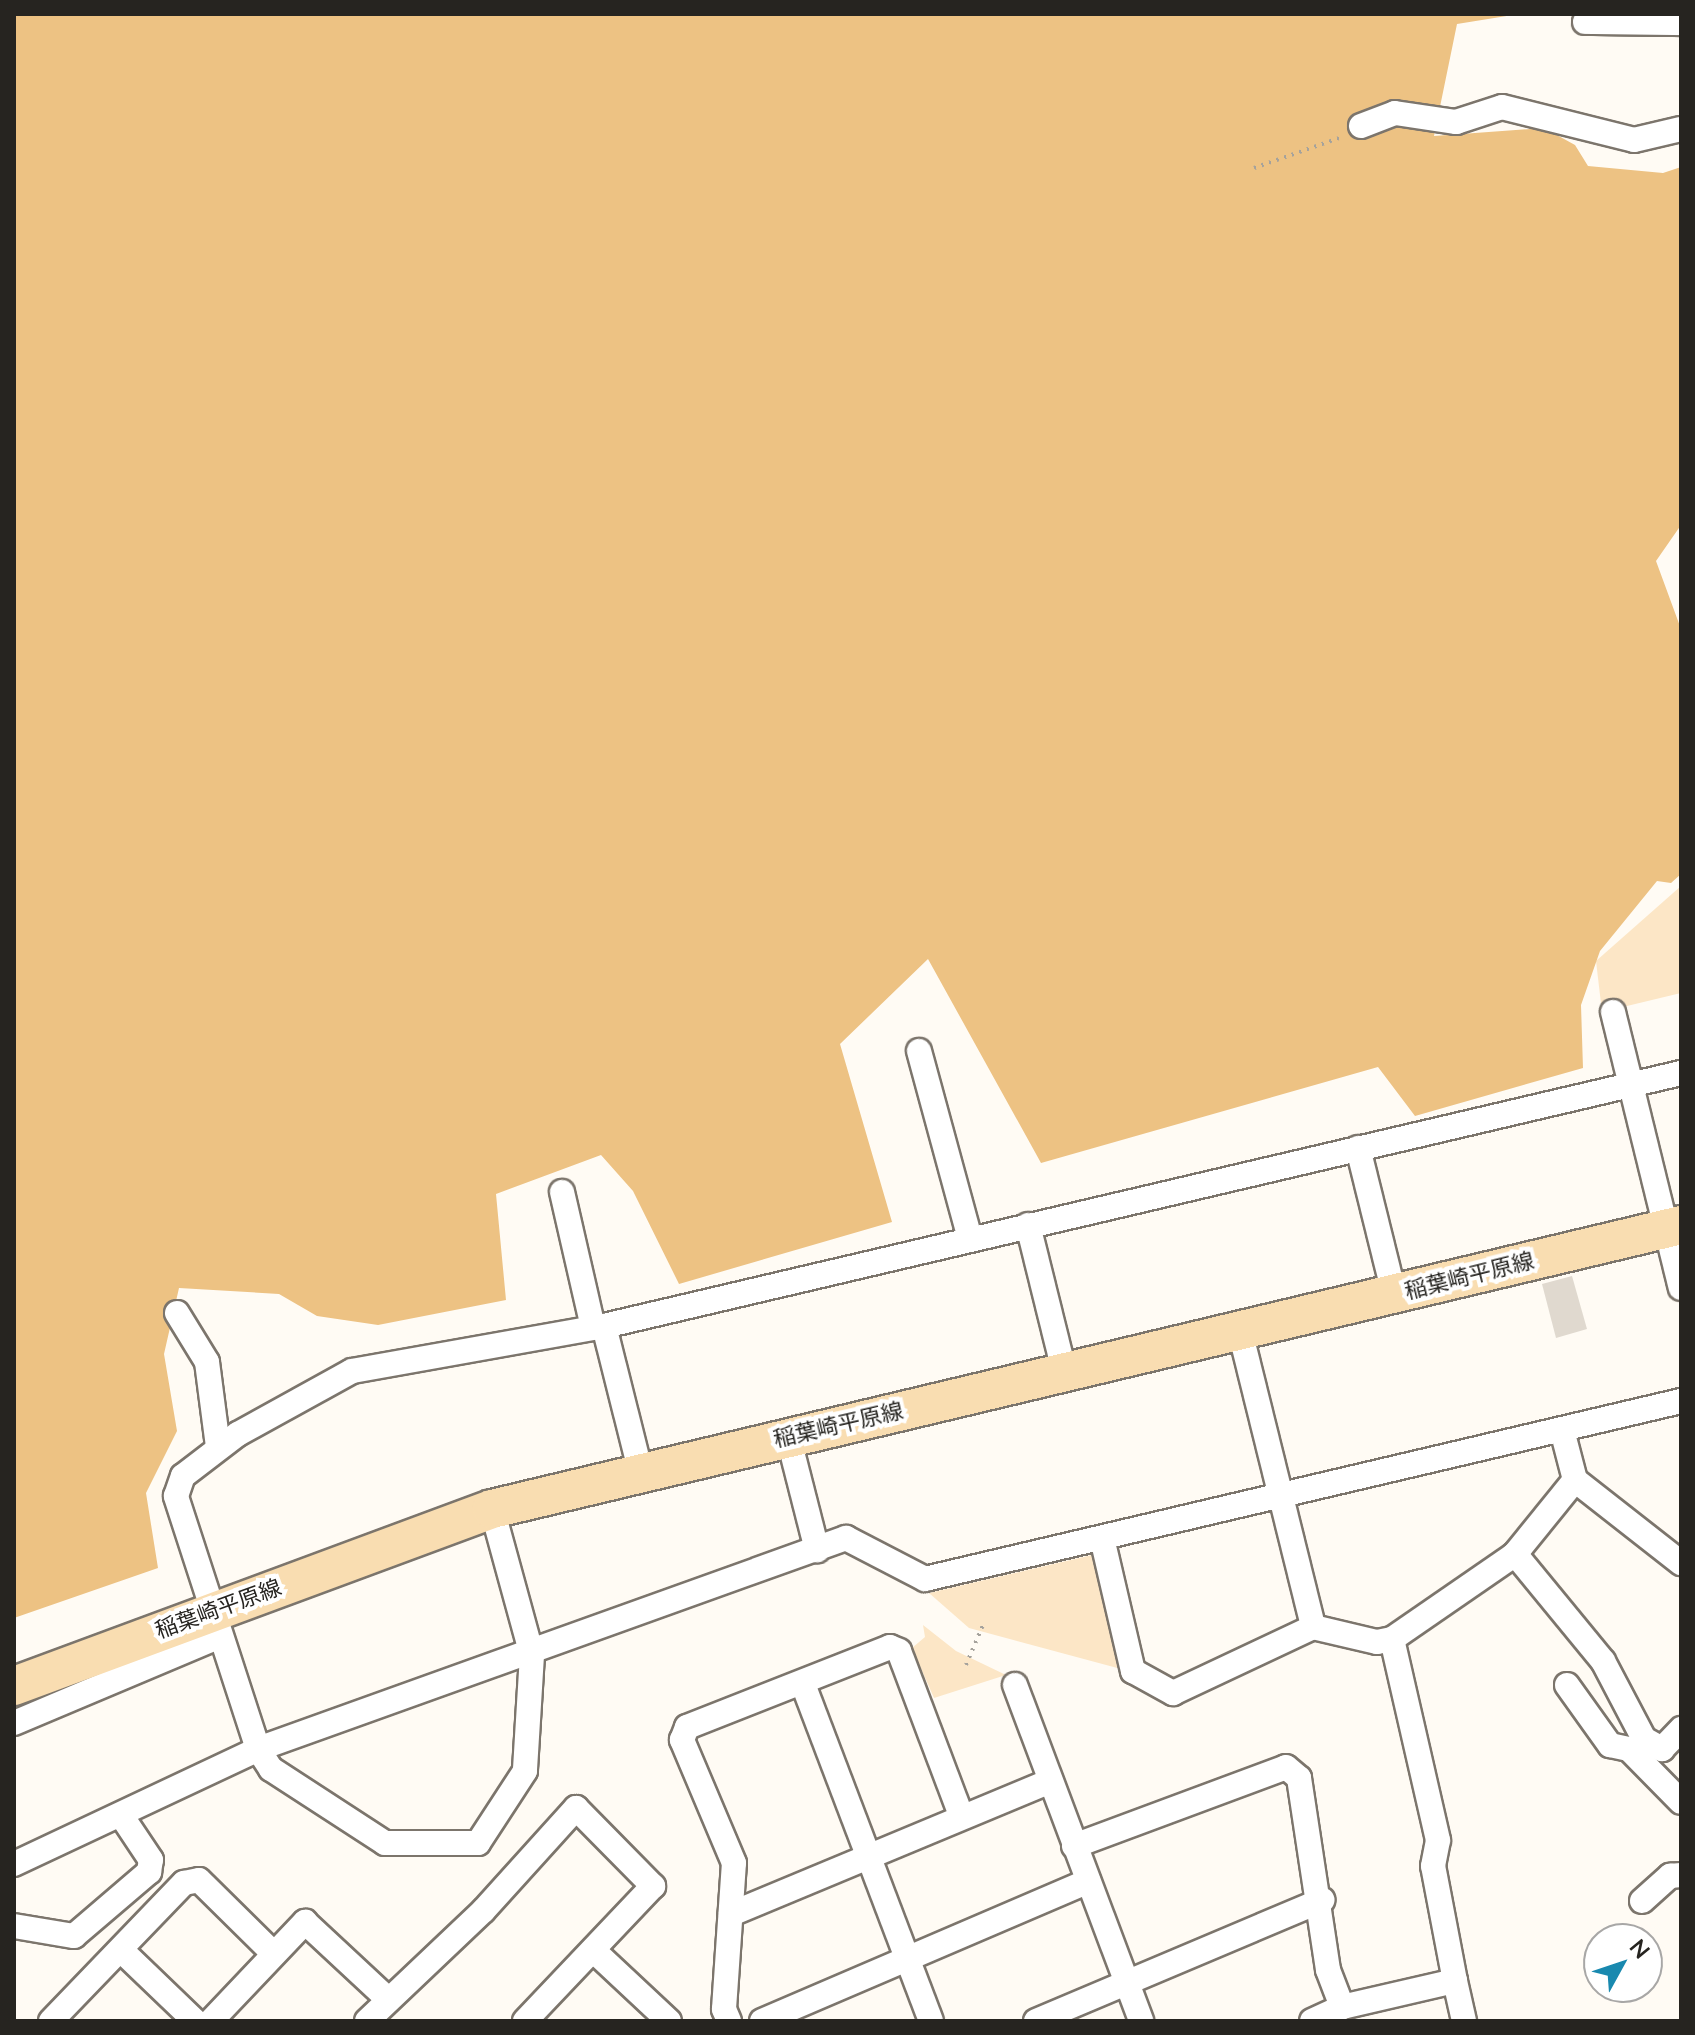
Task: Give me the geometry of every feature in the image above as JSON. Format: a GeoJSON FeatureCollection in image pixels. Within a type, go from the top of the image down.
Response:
{"type":"FeatureCollection","features":[{"type":"Feature","properties":{"kind":"main road","name":"稲葉崎平原線"},"geometry":{"type":"LineString","coordinates":[[14,1686],[216,1623],[492,1509],[640,1469],[1240,1331],[1673,1226]]}},
{"type":"Feature","properties":{"kind":"street"},"geometry":{"type":"LineString","coordinates":[[1585,22],[1681,23]]}},
{"type":"Feature","properties":{"kind":"street"},"geometry":{"type":"LineString","coordinates":[[1361,126],[1395,113],[1456,122],[1502,107],[1627,139],[1681,129]]}},
{"type":"Feature","properties":{"kind":"street"},"geometry":{"type":"LineString","coordinates":[[1613,1012],[1673,1226],[1681,1288]]}},
{"type":"Feature","properties":{"kind":"street"},"geometry":{"type":"LineString","coordinates":[[919,1051],[970,1239]]}},
{"type":"Feature","properties":{"kind":"street"},"geometry":{"type":"LineString","coordinates":[[492,1509],[532,1655],[525,1771],[478,1843],[385,1843],[271,1769],[258,1749],[176,1496],[183,1476],[218,1447],[352,1371],[598,1326],[1681,1073]]}},
{"type":"Feature","properties":{"kind":"street"},"geometry":{"type":"LineString","coordinates":[[1358,1148],[1394,1293]]}},
{"type":"Feature","properties":{"kind":"street"},"geometry":{"type":"LineString","coordinates":[[562,1192],[640,1469]]}},
{"type":"Feature","properties":{"kind":"street"},"geometry":{"type":"LineString","coordinates":[[1028,1225],[1064,1371]]}},
{"type":"Feature","properties":{"kind":"street"},"geometry":{"type":"LineString","coordinates":[[177,1313],[207,1362],[218,1447]]}},
{"type":"Feature","properties":{"kind":"street"},"geometry":{"type":"LineString","coordinates":[[1240,1331],[1313,1627]]}},
{"type":"Feature","properties":{"kind":"street"},"geometry":{"type":"LineString","coordinates":[[14,1864],[258,1749],[532,1655],[846,1538],[925,1579],[1681,1401]]}},
{"type":"Feature","properties":{"kind":"street"},"geometry":{"type":"LineString","coordinates":[[1562,1430],[1575,1480],[1681,1563]]}},
{"type":"Feature","properties":{"kind":"street"},"geometry":{"type":"LineString","coordinates":[[788,1436],[817,1550]]}},
{"type":"Feature","properties":{"kind":"street"},"geometry":{"type":"LineString","coordinates":[[1102,1538],[1133,1671],[1173,1693],[1313,1627],[1377,1642],[1392,1639],[1515,1554],[1575,1480]]}},
{"type":"Feature","properties":{"kind":"street"},"geometry":{"type":"LineString","coordinates":[[1515,1554],[1603,1661],[1644,1739],[1662,1749],[1681,1729]]}},
{"type":"Feature","properties":{"kind":"street"},"geometry":{"type":"LineString","coordinates":[[14,1723],[216,1623]]}},
{"type":"Feature","properties":{"kind":"street"},"geometry":{"type":"LineString","coordinates":[[1392,1639],[1438,1840],[1433,1866],[1464,2021]]}},
{"type":"Feature","properties":{"kind":"street"},"geometry":{"type":"LineString","coordinates":[[729,2021],[724,2009],[734,1863],[682,1740],[687,1727],[803,1684],[890,1647],[899,1651],[961,1815]]}},
{"type":"Feature","properties":{"kind":"street"},"geometry":{"type":"LineString","coordinates":[[803,1684],[931,2021]]}},
{"type":"Feature","properties":{"kind":"street"},"geometry":{"type":"LineString","coordinates":[[1015,1685],[1141,2021]]}},
{"type":"Feature","properties":{"kind":"street"},"geometry":{"type":"LineString","coordinates":[[1567,1685],[1610,1745],[1629,1749],[1681,1802]]}},
{"type":"Feature","properties":{"kind":"street"},"geometry":{"type":"LineString","coordinates":[[1074,1846],[1286,1767],[1299,1778],[1322,1900],[1328,1970],[1342,2007]]}},
{"type":"Feature","properties":{"kind":"street"},"geometry":{"type":"LineString","coordinates":[[731,1914],[961,1815],[1050,1781]]}},
{"type":"Feature","properties":{"kind":"street"},"geometry":{"type":"LineString","coordinates":[[367,2021],[483,1911],[571,1809],[652,1879],[653,1886],[525,2021]]}},
{"type":"Feature","properties":{"kind":"street"},"geometry":{"type":"LineString","coordinates":[[14,1926],[74,1936],[149,1872],[151,1860],[121,1815]]}},
{"type":"Feature","properties":{"kind":"street"},"geometry":{"type":"LineString","coordinates":[[1642,1901],[1670,1876],[1681,1875]]}},
{"type":"Feature","properties":{"kind":"street"},"geometry":{"type":"LineString","coordinates":[[51,2021],[184,1883],[199,1880],[274,1954]]}},
{"type":"Feature","properties":{"kind":"street"},"geometry":{"type":"LineString","coordinates":[[762,2021],[1088,1881]]}},
{"type":"Feature","properties":{"kind":"street"},"geometry":{"type":"LineString","coordinates":[[1036,2021],[1322,1900]]}},
{"type":"Feature","properties":{"kind":"street"},"geometry":{"type":"LineString","coordinates":[[211,2021],[274,1954],[311,1923],[388,1999]]}},
{"type":"Feature","properties":{"kind":"street"},"geometry":{"type":"LineString","coordinates":[[121,1950],[195,2021]]}},
{"type":"Feature","properties":{"kind":"street"},"geometry":{"type":"LineString","coordinates":[[593,1950],[669,2021]]}},
{"type":"Feature","properties":{"kind":"street"},"geometry":{"type":"LineString","coordinates":[[1312,2021],[1342,2007],[1455,1981]]}},
{"type":"Feature","properties":{"kind":"path"},"geometry":{"type":"LineString","coordinates":[[1254,168],[1322,149],[1361,126]]}},
{"type":"Feature","properties":{"kind":"path"},"geometry":{"type":"LineString","coordinates":[[966,1665],[983,1625]]}},
{"type":"Feature","properties":{"kind":"shaded area"},"geometry":{"type":"Polygon","coordinates":[[[14,14],[1519,14],[1457,24],[1434,136],[1544,128],[1575,145],[1588,166],[1663,173],[1681,167],[1681,525],[1656,561],[1681,629],[1681,874],[1671,883],[1657,881],[1600,951],[1581,1005],[1583,1068],[1415,1116],[1378,1067],[1041,1163],[928,959],[840,1044],[892,1222],[679,1284],[633,1191],[601,1155],[496,1194],[506,1300],[378,1325],[317,1316],[279,1294],[179,1288],[164,1354],[177,1431],[146,1493],[158,1568],[14,1618],[14,14]]]}},
{"type":"Feature","properties":{"kind":"shaded area"},"geometry":{"type":"Polygon","coordinates":[[[1681,886],[1681,993],[1602,1012],[1596,961],[1681,886]]]}},
{"type":"Feature","properties":{"kind":"shaded area"},"geometry":{"type":"Polygon","coordinates":[[[1092,1555],[1121,1669],[969,1628],[929,1593],[1092,1555]]]}},
{"type":"Feature","properties":{"kind":"shaded area"},"geometry":{"type":"Polygon","coordinates":[[[923,1625],[956,1651],[1006,1675],[934,1698],[912,1648],[925,1637],[923,1625]]]}},
{"type":"Feature","properties":{"kind":"building"},"geometry":{"type":"Polygon","coordinates":[[[1572,1276],[1587,1329],[1556,1338],[1542,1284],[1572,1276]]]}}]}
